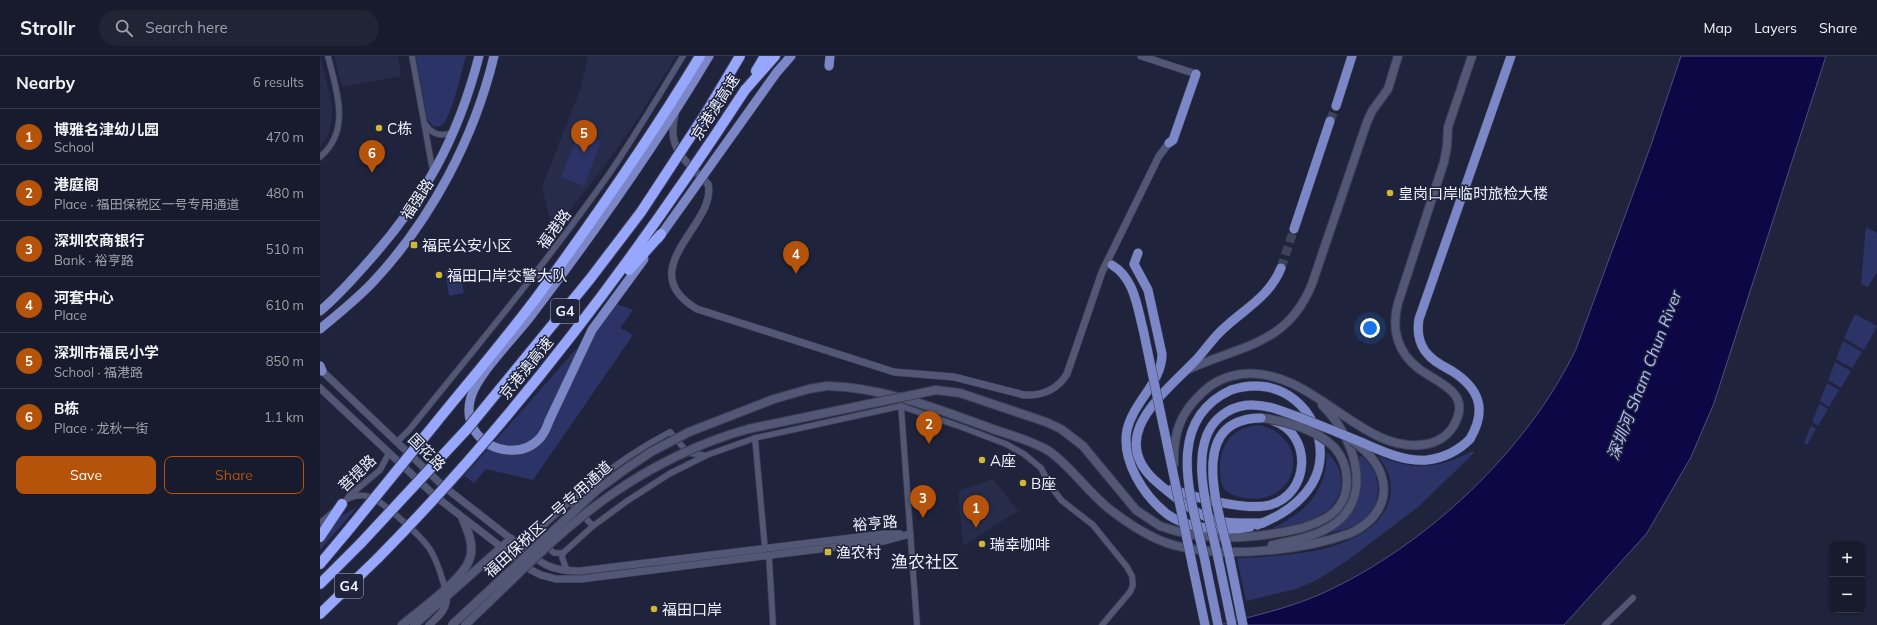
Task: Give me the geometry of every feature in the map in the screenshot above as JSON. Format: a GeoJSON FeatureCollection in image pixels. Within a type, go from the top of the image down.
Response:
{"type":"FeatureCollection","features":[{"type":"Feature","properties":{"kind":"highway"},"geometry":{"type":"LineString","coordinates":[[320,564],[504,340],[546,284],[626,172],[700,56]]}},
{"type":"Feature","properties":{"kind":"highway","name":"京港澳高速"},"geometry":{"type":"LineString","coordinates":[[320,584],[361,543],[468,428],[590,279],[641,212],[706,113],[740,56]]}},
{"type":"Feature","properties":{"kind":"highway","name":"京港澳高速"},"geometry":{"type":"LineString","coordinates":[[320,614],[378,558],[472,458],[590,313],[643,242],[745,90],[765,56]]}},
{"type":"Feature","properties":{"kind":"highway"},"geometry":{"type":"LineString","coordinates":[[745,90],[775,56]]}},
{"type":"Feature","properties":{"kind":"highway"},"geometry":{"type":"LineString","coordinates":[[590,313],[661,234]]}},
{"type":"Feature","properties":{"kind":"highway"},"geometry":{"type":"LineString","coordinates":[[320,537],[344,501]]}},
{"type":"Feature","properties":{"kind":"main road","name":"福强路"},"geometry":{"type":"LineString","coordinates":[[320,311],[343,290],[382,246],[417,202],[434,174],[454,132],[472,85],[479,56]]}},
{"type":"Feature","properties":{"kind":"main road","name":"福强路"},"geometry":{"type":"LineString","coordinates":[[321,329],[372,283],[388,265],[430,207],[467,138],[483,94],[494,56]]}},
{"type":"Feature","properties":{"kind":"main road"},"geometry":{"type":"LineString","coordinates":[[709,56],[676,110],[608,210],[534,312],[484,374],[471,396],[469,414],[475,432],[488,444],[497,449],[516,450],[530,446],[541,437],[592,330],[777,72],[791,56]]}},
{"type":"Feature","properties":{"kind":"main road"},"geometry":{"type":"LineString","coordinates":[[829,66],[830,56]]}},
{"type":"Feature","properties":{"kind":"main road"},"geometry":{"type":"LineString","coordinates":[[1336,106],[1352,56]]}},
{"type":"Feature","properties":{"kind":"main road"},"geometry":{"type":"LineString","coordinates":[[1182,373],[1266,339],[1282,328],[1299,308],[1312,284],[1367,122],[1372,110],[1388,89],[1398,56]]}},
{"type":"Feature","properties":{"kind":"main road"},"geometry":{"type":"LineString","coordinates":[[1175,486],[1174,440],[1181,419],[1187,409],[1205,390],[1230,376],[1250,373],[1278,378],[1298,386],[1369,431],[1398,443],[1416,445],[1430,444],[1446,434],[1455,424],[1459,407],[1453,392],[1443,382],[1422,371],[1410,361],[1398,343],[1394,324],[1398,304],[1445,156],[1449,123],[1472,56]]}},
{"type":"Feature","properties":{"kind":"main road"},"geometry":{"type":"LineString","coordinates":[[1232,625],[1204,487],[1201,462],[1206,437],[1213,423],[1219,417],[1231,409],[1244,405],[1263,405],[1282,411],[1390,454],[1421,460],[1447,455],[1457,450],[1470,439],[1475,430],[1480,412],[1476,396],[1467,382],[1426,352],[1419,338],[1419,319],[1511,56]]}},
{"type":"Feature","properties":{"kind":"main road"},"geometry":{"type":"LineString","coordinates":[[1169,143],[1173,140],[1196,74]]}},
{"type":"Feature","properties":{"kind":"main road"},"geometry":{"type":"LineString","coordinates":[[1294,229],[1330,121]]}},
{"type":"Feature","properties":{"kind":"main road"},"geometry":{"type":"LineString","coordinates":[[1138,253],[1134,264],[1148,290],[1162,354],[1162,362],[1157,375],[1142,399],[1129,426],[1126,437],[1127,450],[1132,469],[1138,480],[1154,500],[1168,514],[1181,520],[1200,526],[1220,529],[1247,527],[1262,523]]}},
{"type":"Feature","properties":{"kind":"main road"},"geometry":{"type":"LineString","coordinates":[[1112,265],[1121,271],[1132,288],[1143,329],[1205,625]]}},
{"type":"Feature","properties":{"kind":"main road"},"geometry":{"type":"LineString","coordinates":[[1262,523],[1215,520],[1188,507],[1152,478],[1143,468],[1138,457],[1136,438],[1137,431],[1151,406],[1195,361],[1220,332],[1267,292],[1277,278],[1281,268]]}},
{"type":"Feature","properties":{"kind":"main road"},"geometry":{"type":"LineString","coordinates":[[1238,551],[1292,541],[1321,531],[1338,521],[1343,516],[1349,508],[1355,494],[1356,466],[1348,444],[1334,419],[1327,409],[1310,394],[1278,378]]}},
{"type":"Feature","properties":{"kind":"main road","name":"福田保税区一号专用通道"},"geometry":{"type":"LineString","coordinates":[[452,625],[598,490],[627,468],[683,436],[723,418],[793,393],[827,386],[860,388],[883,393],[1026,441],[1055,456],[1110,510],[1128,523],[1157,539],[1194,550],[1238,551],[1302,547],[1318,544],[1351,533],[1364,526],[1376,515],[1383,499],[1384,484],[1380,469],[1372,457],[1357,444],[1341,434]]}},
{"type":"Feature","properties":{"kind":"main road"},"geometry":{"type":"LineString","coordinates":[[1213,537],[1238,532],[1262,523],[1290,508],[1306,493],[1317,473],[1320,462],[1320,441],[1311,417],[1303,407],[1281,391],[1268,387],[1254,386],[1231,390],[1216,398],[1202,410],[1192,427],[1189,436],[1188,476],[1218,625]]}},
{"type":"Feature","properties":{"kind":"main road","name":"福田保税区一号专用通道"},"geometry":{"type":"LineString","coordinates":[[464,625],[560,536],[598,504],[630,483],[667,462],[717,439],[748,429],[936,390],[960,393],[1046,422],[1061,429],[1086,450],[1136,510],[1160,526],[1179,532],[1213,537],[1262,536],[1302,528],[1328,517],[1340,506],[1346,490],[1345,466],[1339,454],[1325,440],[1281,420],[1261,418]]}},
{"type":"Feature","properties":{"kind":"main road"},"geometry":{"type":"LineString","coordinates":[[1152,478],[1182,493],[1240,505],[1261,507],[1280,501],[1293,489],[1301,471],[1301,454],[1295,438],[1283,426],[1261,418],[1244,420],[1228,429],[1217,442],[1214,452],[1213,482],[1229,555],[1243,625]]}},
{"type":"Feature","properties":{"kind":"main road"},"geometry":{"type":"LineString","coordinates":[[402,625],[461,574],[470,558],[471,548],[470,539],[463,519]]}},
{"type":"Feature","properties":{"kind":"main road"},"geometry":{"type":"LineString","coordinates":[[414,625],[511,539]]}},
{"type":"Feature","properties":{"kind":"street"},"geometry":{"type":"LineString","coordinates":[[320,157],[334,140],[340,117],[337,93],[328,56]]}},
{"type":"Feature","properties":{"kind":"street"},"geometry":{"type":"LineString","coordinates":[[412,56],[434,174]]}},
{"type":"Feature","properties":{"kind":"street","name":"福港路"},"geometry":{"type":"LineString","coordinates":[[398,441],[410,429],[536,274],[610,172],[683,56]]}},
{"type":"Feature","properties":{"kind":"street"},"geometry":{"type":"LineString","coordinates":[[1141,56],[1196,74]]}},
{"type":"Feature","properties":{"kind":"street"},"geometry":{"type":"LineString","coordinates":[[676,110],[673,124],[677,147],[682,158],[708,184],[709,190],[706,203],[679,250],[672,269],[675,289],[688,304],[696,309],[894,372],[954,378],[1024,395],[1035,396],[1056,388],[1067,374],[1110,254],[1159,156],[1169,143]]}},
{"type":"Feature","properties":{"kind":"street"},"geometry":{"type":"LineString","coordinates":[[424,122],[430,130],[440,135],[454,132]]}},
{"type":"Feature","properties":{"kind":"street"},"geometry":{"type":"LineString","coordinates":[[536,274],[542,276],[545,279],[546,284]]}},
{"type":"Feature","properties":{"kind":"street","name":"国花路"},"geometry":{"type":"LineString","coordinates":[[320,369],[398,441],[442,485],[522,546]]}},
{"type":"Feature","properties":{"kind":"street","name":"国花路"},"geometry":{"type":"LineString","coordinates":[[320,388],[434,496],[502,547]]}},
{"type":"Feature","properties":{"kind":"street"},"geometry":{"type":"LineString","coordinates":[[901,406],[917,625]]}},
{"type":"Feature","properties":{"kind":"street"},"geometry":{"type":"LineString","coordinates":[[567,571],[562,556],[593,526],[649,486],[707,455],[755,438],[901,406],[964,428],[1024,454],[1041,468],[1050,485],[1061,500],[1093,525],[1127,567],[1132,576],[1133,585],[1130,592],[1102,625]]}},
{"type":"Feature","properties":{"kind":"street"},"geometry":{"type":"LineString","coordinates":[[513,555],[569,501],[617,463],[670,432],[688,453],[696,456],[707,455]]}},
{"type":"Feature","properties":{"kind":"street"},"geometry":{"type":"LineString","coordinates":[[755,438],[765,548]]}},
{"type":"Feature","properties":{"kind":"street","name":"菩提路"},"geometry":{"type":"LineString","coordinates":[[320,523],[380,470],[389,453]]}},
{"type":"Feature","properties":{"kind":"street"},"geometry":{"type":"LineString","coordinates":[[344,501],[357,495],[372,498],[384,505],[420,538],[432,553],[447,597],[443,613],[429,625]]}},
{"type":"Feature","properties":{"kind":"street"},"geometry":{"type":"LineString","coordinates":[[569,501],[593,526]]}},
{"type":"Feature","properties":{"kind":"street","name":"裕亨路"},"geometry":{"type":"LineString","coordinates":[[522,546],[539,562],[552,568],[567,571],[592,570],[884,534],[910,534]]}},
{"type":"Feature","properties":{"kind":"street","name":"裕亨路"},"geometry":{"type":"LineString","coordinates":[[502,547],[531,570],[541,575],[562,580],[769,557],[884,541],[910,534]]}},
{"type":"Feature","properties":{"kind":"street"},"geometry":{"type":"LineString","coordinates":[[534,535],[554,553],[564,553]]}},
{"type":"Feature","properties":{"kind":"street"},"geometry":{"type":"LineString","coordinates":[[502,547],[522,546]]}},
{"type":"Feature","properties":{"kind":"street"},"geometry":{"type":"LineString","coordinates":[[769,557],[773,624]]}},
{"type":"Feature","properties":{"kind":"street"},"geometry":{"type":"LineString","coordinates":[[1605,625],[1633,598]]}},
{"type":"Feature","properties":{"kind":"shaded area"},"geometry":{"type":"Polygon","coordinates":[[[320,56],[332,104],[332,120],[328,136],[320,147],[320,56]]]}},
{"type":"Feature","properties":{"kind":"shaded area"},"geometry":{"type":"Polygon","coordinates":[[[334,56],[398,56],[401,76],[342,87],[334,56]]]}},
{"type":"Feature","properties":{"kind":"shaded area"},"geometry":{"type":"Polygon","coordinates":[[[416,56],[466,56],[450,111],[444,123],[437,127],[433,126],[427,119],[416,56]]]}},
{"type":"Feature","properties":{"kind":"shaded area"},"geometry":{"type":"Polygon","coordinates":[[[588,56],[676,56],[635,123],[602,169],[553,232],[542,187],[581,88],[588,56]]]}},
{"type":"Feature","properties":{"kind":"shaded area"},"geometry":{"type":"Polygon","coordinates":[[[578,133],[601,141],[584,186],[561,177],[578,133]]]}},
{"type":"Feature","properties":{"kind":"shaded area"},"geometry":{"type":"Polygon","coordinates":[[[1866,227],[1877,233],[1877,272],[1868,287],[1861,284],[1866,227]]]}},
{"type":"Feature","properties":{"kind":"shaded area"},"geometry":{"type":"Polygon","coordinates":[[[459,267],[464,293],[449,296],[445,270],[459,267]]]}},
{"type":"Feature","properties":{"kind":"shaded area"},"geometry":{"type":"Polygon","coordinates":[[[616,304],[633,310],[620,328],[633,335],[533,480],[486,469],[474,483],[464,476],[616,304]]]}},
{"type":"Feature","properties":{"kind":"shaded area"},"geometry":{"type":"Polygon","coordinates":[[[1855,314],[1877,326],[1864,350],[1844,338],[1855,314]]]}},
{"type":"Feature","properties":{"kind":"shaded area"},"geometry":{"type":"Polygon","coordinates":[[[1843,341],[1862,352],[1852,368],[1836,359],[1843,341]]]}},
{"type":"Feature","properties":{"kind":"shaded area"},"geometry":{"type":"Polygon","coordinates":[[[1835,362],[1851,371],[1841,388],[1828,380],[1835,362]]]}},
{"type":"Feature","properties":{"kind":"shaded area"},"geometry":{"type":"Polygon","coordinates":[[[1827,383],[1839,390],[1829,407],[1820,401],[1827,383]]]}},
{"type":"Feature","properties":{"kind":"shaded area"},"geometry":{"type":"Polygon","coordinates":[[[1819,404],[1828,409],[1818,426],[1812,422],[1819,404]]]}},
{"type":"Feature","properties":{"kind":"shaded area"},"geometry":{"type":"Polygon","coordinates":[[[1260,425],[1277,433],[1288,444],[1293,457],[1292,470],[1287,483],[1277,492],[1262,498],[1244,498],[1229,493],[1223,487],[1220,476],[1223,449],[1231,436],[1237,432],[1244,428],[1260,425]]]}},
{"type":"Feature","properties":{"kind":"shaded area"},"geometry":{"type":"Polygon","coordinates":[[[1811,426],[1816,429],[1807,445],[1804,443],[1811,426]]]}},
{"type":"Feature","properties":{"kind":"shaded area"},"geometry":{"type":"Polygon","coordinates":[[[1473,451],[1474,453],[1418,507],[1348,560],[1317,580],[1296,589],[1246,601],[1237,558],[1277,556],[1324,549],[1345,542],[1364,532],[1379,519],[1389,501],[1391,483],[1388,472],[1378,456],[1403,464],[1426,466],[1448,461],[1473,451]]]}},
{"type":"Feature","properties":{"kind":"shaded area"},"geometry":{"type":"Polygon","coordinates":[[[1327,452],[1338,467],[1341,480],[1338,496],[1332,505],[1315,518],[1292,525],[1271,529],[1294,516],[1312,500],[1323,479],[1327,452]]]}},
{"type":"Feature","properties":{"kind":"shaded area"},"geometry":{"type":"Polygon","coordinates":[[[1362,456],[1369,463],[1377,479],[1378,488],[1375,506],[1363,521],[1346,529],[1328,533],[1339,526],[1347,518],[1358,501],[1361,481],[1358,457],[1362,456]]]}},
{"type":"Feature","properties":{"kind":"shaded area"},"geometry":{"type":"Polygon","coordinates":[[[993,479],[1018,511],[963,546],[958,491],[993,479]]]}},
{"type":"Feature","properties":{"kind":"shaded area"},"geometry":{"type":"Polygon","coordinates":[[[358,506],[320,550],[320,530],[358,506]]]}},
{"type":"Feature","properties":{"kind":"water","name":"深圳河 Sham Chun River"},"geometry":{"type":"Polygon","coordinates":[[[1681,56],[1826,56],[1714,403],[1691,457],[1647,533],[1564,625],[1219,625],[1298,603],[1323,593],[1361,573],[1399,549],[1435,522],[1470,492],[1502,459],[1530,424],[1555,387],[1576,349],[1651,145],[1681,56]]]}},
{"type":"Feature","properties":{"kind":"tunnel"},"geometry":{"type":"LineString","coordinates":[[1330,121],[1336,106]]}},
{"type":"Feature","properties":{"kind":"tunnel"},"geometry":{"type":"LineString","coordinates":[[1281,268],[1294,229]]}},
{"type":"Feature","properties":{"kind":"place","name":"C栋"},"geometry":{"type":"Point","coordinates":[379,128]}},
{"type":"Feature","properties":{"kind":"place","name":"深圳市福民小学"},"geometry":{"type":"Point","coordinates":[584,153]}},
{"type":"Feature","properties":{"kind":"place","name":"B栋"},"geometry":{"type":"Point","coordinates":[372,173]}},
{"type":"Feature","properties":{"kind":"place","name":"皇岗口岸临时旅检大楼"},"geometry":{"type":"Point","coordinates":[1390,193]}},
{"type":"Feature","properties":{"kind":"place","name":"福民公安小区"},"geometry":{"type":"Point","coordinates":[414,245]}},
{"type":"Feature","properties":{"kind":"place","name":"河套中心"},"geometry":{"type":"Point","coordinates":[796,274]}},
{"type":"Feature","properties":{"kind":"place","name":"福田口岸交警大队"},"geometry":{"type":"Point","coordinates":[439,275]}},
{"type":"Feature","properties":{"kind":"place","name":"港庭阁"},"geometry":{"type":"Point","coordinates":[929,444]}},
{"type":"Feature","properties":{"kind":"place","name":"A座"},"geometry":{"type":"Point","coordinates":[982,460]}},
{"type":"Feature","properties":{"kind":"place","name":"B座"},"geometry":{"type":"Point","coordinates":[1023,483]}},
{"type":"Feature","properties":{"kind":"place","name":"深圳农商银行"},"geometry":{"type":"Point","coordinates":[923,518]}},
{"type":"Feature","properties":{"kind":"place","name":"博雅名津幼儿园"},"geometry":{"type":"Point","coordinates":[976,528]}},
{"type":"Feature","properties":{"kind":"place","name":"瑞幸咖啡"},"geometry":{"type":"Point","coordinates":[982,544]}},
{"type":"Feature","properties":{"kind":"place","name":"渔农村"},"geometry":{"type":"Point","coordinates":[828,552]}},
{"type":"Feature","properties":{"kind":"place","name":"福田口岸"},"geometry":{"type":"Point","coordinates":[654,609]}},
{"type":"Feature","properties":{"kind":"district","name":"渔农社区"},"geometry":{"type":"Point","coordinates":[925,561]}}]}
